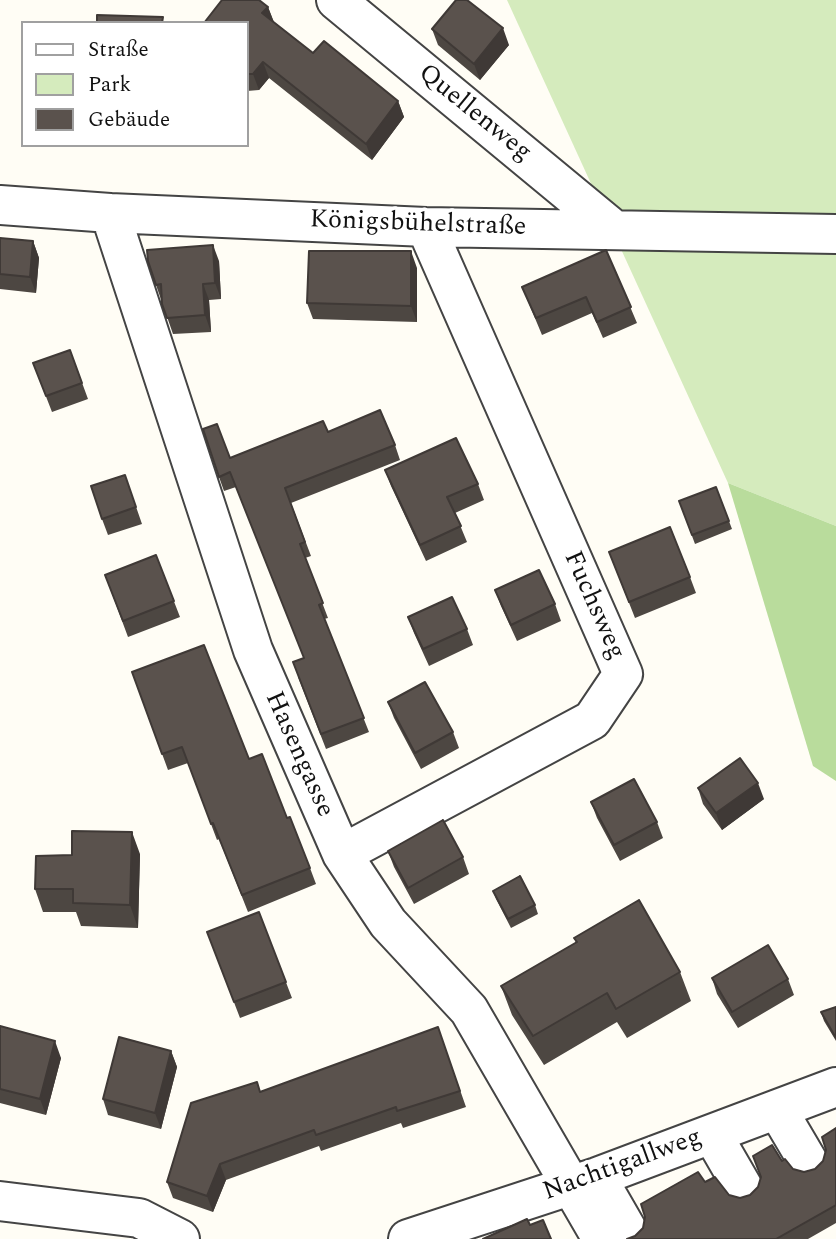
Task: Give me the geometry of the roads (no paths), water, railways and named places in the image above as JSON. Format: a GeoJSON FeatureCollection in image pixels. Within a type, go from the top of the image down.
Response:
{"type":"FeatureCollection","features":[{"type":"Feature","properties":{"kind":"street","name":"Quellenweg"},"geometry":{"type":"LineString","coordinates":[[335,0],[614,229]]}},
{"type":"Feature","properties":{"kind":"street","name":"Königsbühelstraße"},"geometry":{"type":"LineString","coordinates":[[0,205],[110,213],[426,227],[836,234]]}},
{"type":"Feature","properties":{"kind":"street","name":"Hasengasse"},"geometry":{"type":"LineString","coordinates":[[110,213],[253,650],[342,855],[388,923],[469,1010],[584,1181],[616,1236]]}},
{"type":"Feature","properties":{"kind":"street","name":"Fuchsweg"},"geometry":{"type":"LineString","coordinates":[[342,855],[592,720],[623,674],[426,227]]}},
{"type":"Feature","properties":{"kind":"street","name":"Nachtigallweg"},"geometry":{"type":"LineString","coordinates":[[408,1239],[584,1181],[836,1087]]}},
{"type":"Feature","properties":{"kind":"street"},"geometry":{"type":"LineString","coordinates":[[777,1109],[810,1165]]}},
{"type":"Feature","properties":{"kind":"street"},"geometry":{"type":"LineString","coordinates":[[712,1134],[745,1191]]}},
{"type":"Feature","properties":{"kind":"street"},"geometry":{"type":"LineString","coordinates":[[0,1201],[139,1218],[180,1239]]}}]}
